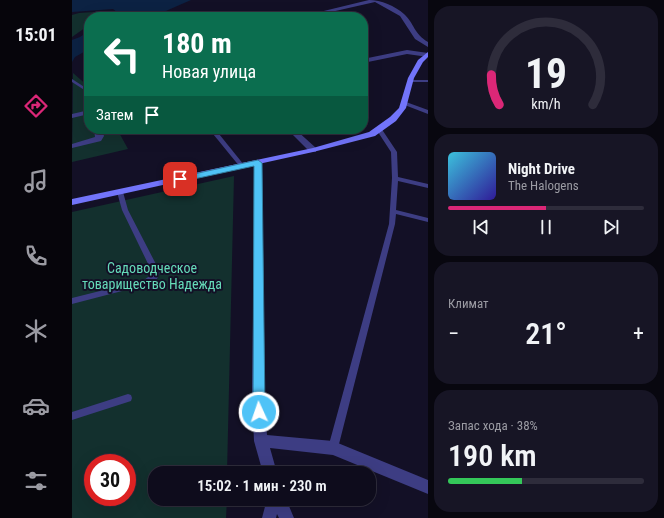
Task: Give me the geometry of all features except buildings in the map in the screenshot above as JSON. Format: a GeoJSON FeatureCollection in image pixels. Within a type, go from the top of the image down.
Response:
{"type":"FeatureCollection","features":[{"type":"Feature","properties":{"kind":"street"},"geometry":{"type":"LineString","coordinates":[[324,12],[376,0],[402,15],[417,38],[428,45]]}},
{"type":"Feature","properties":{"kind":"street"},"geometry":{"type":"LineString","coordinates":[[368,60],[408,52],[428,54]]}},
{"type":"Feature","properties":{"kind":"street"},"geometry":{"type":"LineString","coordinates":[[72,202],[258,163],[358,140],[372,134],[393,119],[402,108],[410,81],[420,61],[428,54]]}},
{"type":"Feature","properties":{"kind":"street"},"geometry":{"type":"LineString","coordinates":[[72,116],[84,113]]}},
{"type":"Feature","properties":{"kind":"street"},"geometry":{"type":"LineString","coordinates":[[72,146],[98,139],[99,134]]}},
{"type":"Feature","properties":{"kind":"street"},"geometry":{"type":"LineString","coordinates":[[295,134],[313,150]]}},
{"type":"Feature","properties":{"kind":"street"},"geometry":{"type":"LineString","coordinates":[[258,163],[258,397],[261,441],[268,466]]}},
{"type":"Feature","properties":{"kind":"street"},"geometry":{"type":"LineString","coordinates":[[261,441],[333,448],[428,487]]}},
{"type":"Feature","properties":{"kind":"street"},"geometry":{"type":"LineString","coordinates":[[269,518],[272,506]]}},
{"type":"Feature","properties":{"kind":"street"},"geometry":{"type":"LineString","coordinates":[[281,506],[287,518]]}},
{"type":"Feature","properties":{"kind":"lane"},"geometry":{"type":"LineString","coordinates":[[72,80],[84,88]]}},
{"type":"Feature","properties":{"kind":"lane"},"geometry":{"type":"LineString","coordinates":[[410,81],[428,81]]}},
{"type":"Feature","properties":{"kind":"lane"},"geometry":{"type":"LineString","coordinates":[[404,102],[428,112]]}},
{"type":"Feature","properties":{"kind":"lane"},"geometry":{"type":"LineString","coordinates":[[333,448],[392,224],[395,178],[394,152],[379,128]]}},
{"type":"Feature","properties":{"kind":"lane"},"geometry":{"type":"LineString","coordinates":[[216,134],[242,166]]}},
{"type":"Feature","properties":{"kind":"lane"},"geometry":{"type":"LineString","coordinates":[[395,178],[428,186]]}},
{"type":"Feature","properties":{"kind":"lane"},"geometry":{"type":"LineString","coordinates":[[72,301],[146,282],[154,277],[156,272],[125,210],[120,192]]}},
{"type":"Feature","properties":{"kind":"lane"},"geometry":{"type":"LineString","coordinates":[[392,211],[428,220]]}},
{"type":"Feature","properties":{"kind":"lane"},"geometry":{"type":"LineString","coordinates":[[72,416],[128,398]]}},
{"type":"Feature","properties":{"kind":"green space"},"geometry":{"type":"Polygon","coordinates":[[[84,13],[84,29],[72,37],[72,15],[84,13]]]}},
{"type":"Feature","properties":{"kind":"green space"},"geometry":{"type":"Polygon","coordinates":[[[73,73],[84,83],[84,134],[120,134],[128,149],[72,162],[73,73]]]}},
{"type":"Feature","properties":{"kind":"green space","name":"Садоводческое товарищество Надежда"},"geometry":{"type":"Polygon","coordinates":[[[234,176],[227,466],[148,466],[148,506],[227,506],[226,518],[72,518],[72,212],[234,176]]]}},
{"type":"Feature","properties":{"kind":"water"},"geometry":{"type":"Polygon","coordinates":[[[72,0],[191,0],[163,12],[117,12],[113,9],[72,12],[72,0]]]}},
{"type":"Feature","properties":{"kind":"water"},"geometry":{"type":"Polygon","coordinates":[[[84,34],[84,52],[75,57],[72,62],[72,40],[84,34]]]}},
{"type":"Feature","properties":{"kind":"route"},"geometry":{"type":"LineString","coordinates":[[180,179],[258,163],[259,412]]}}]}
